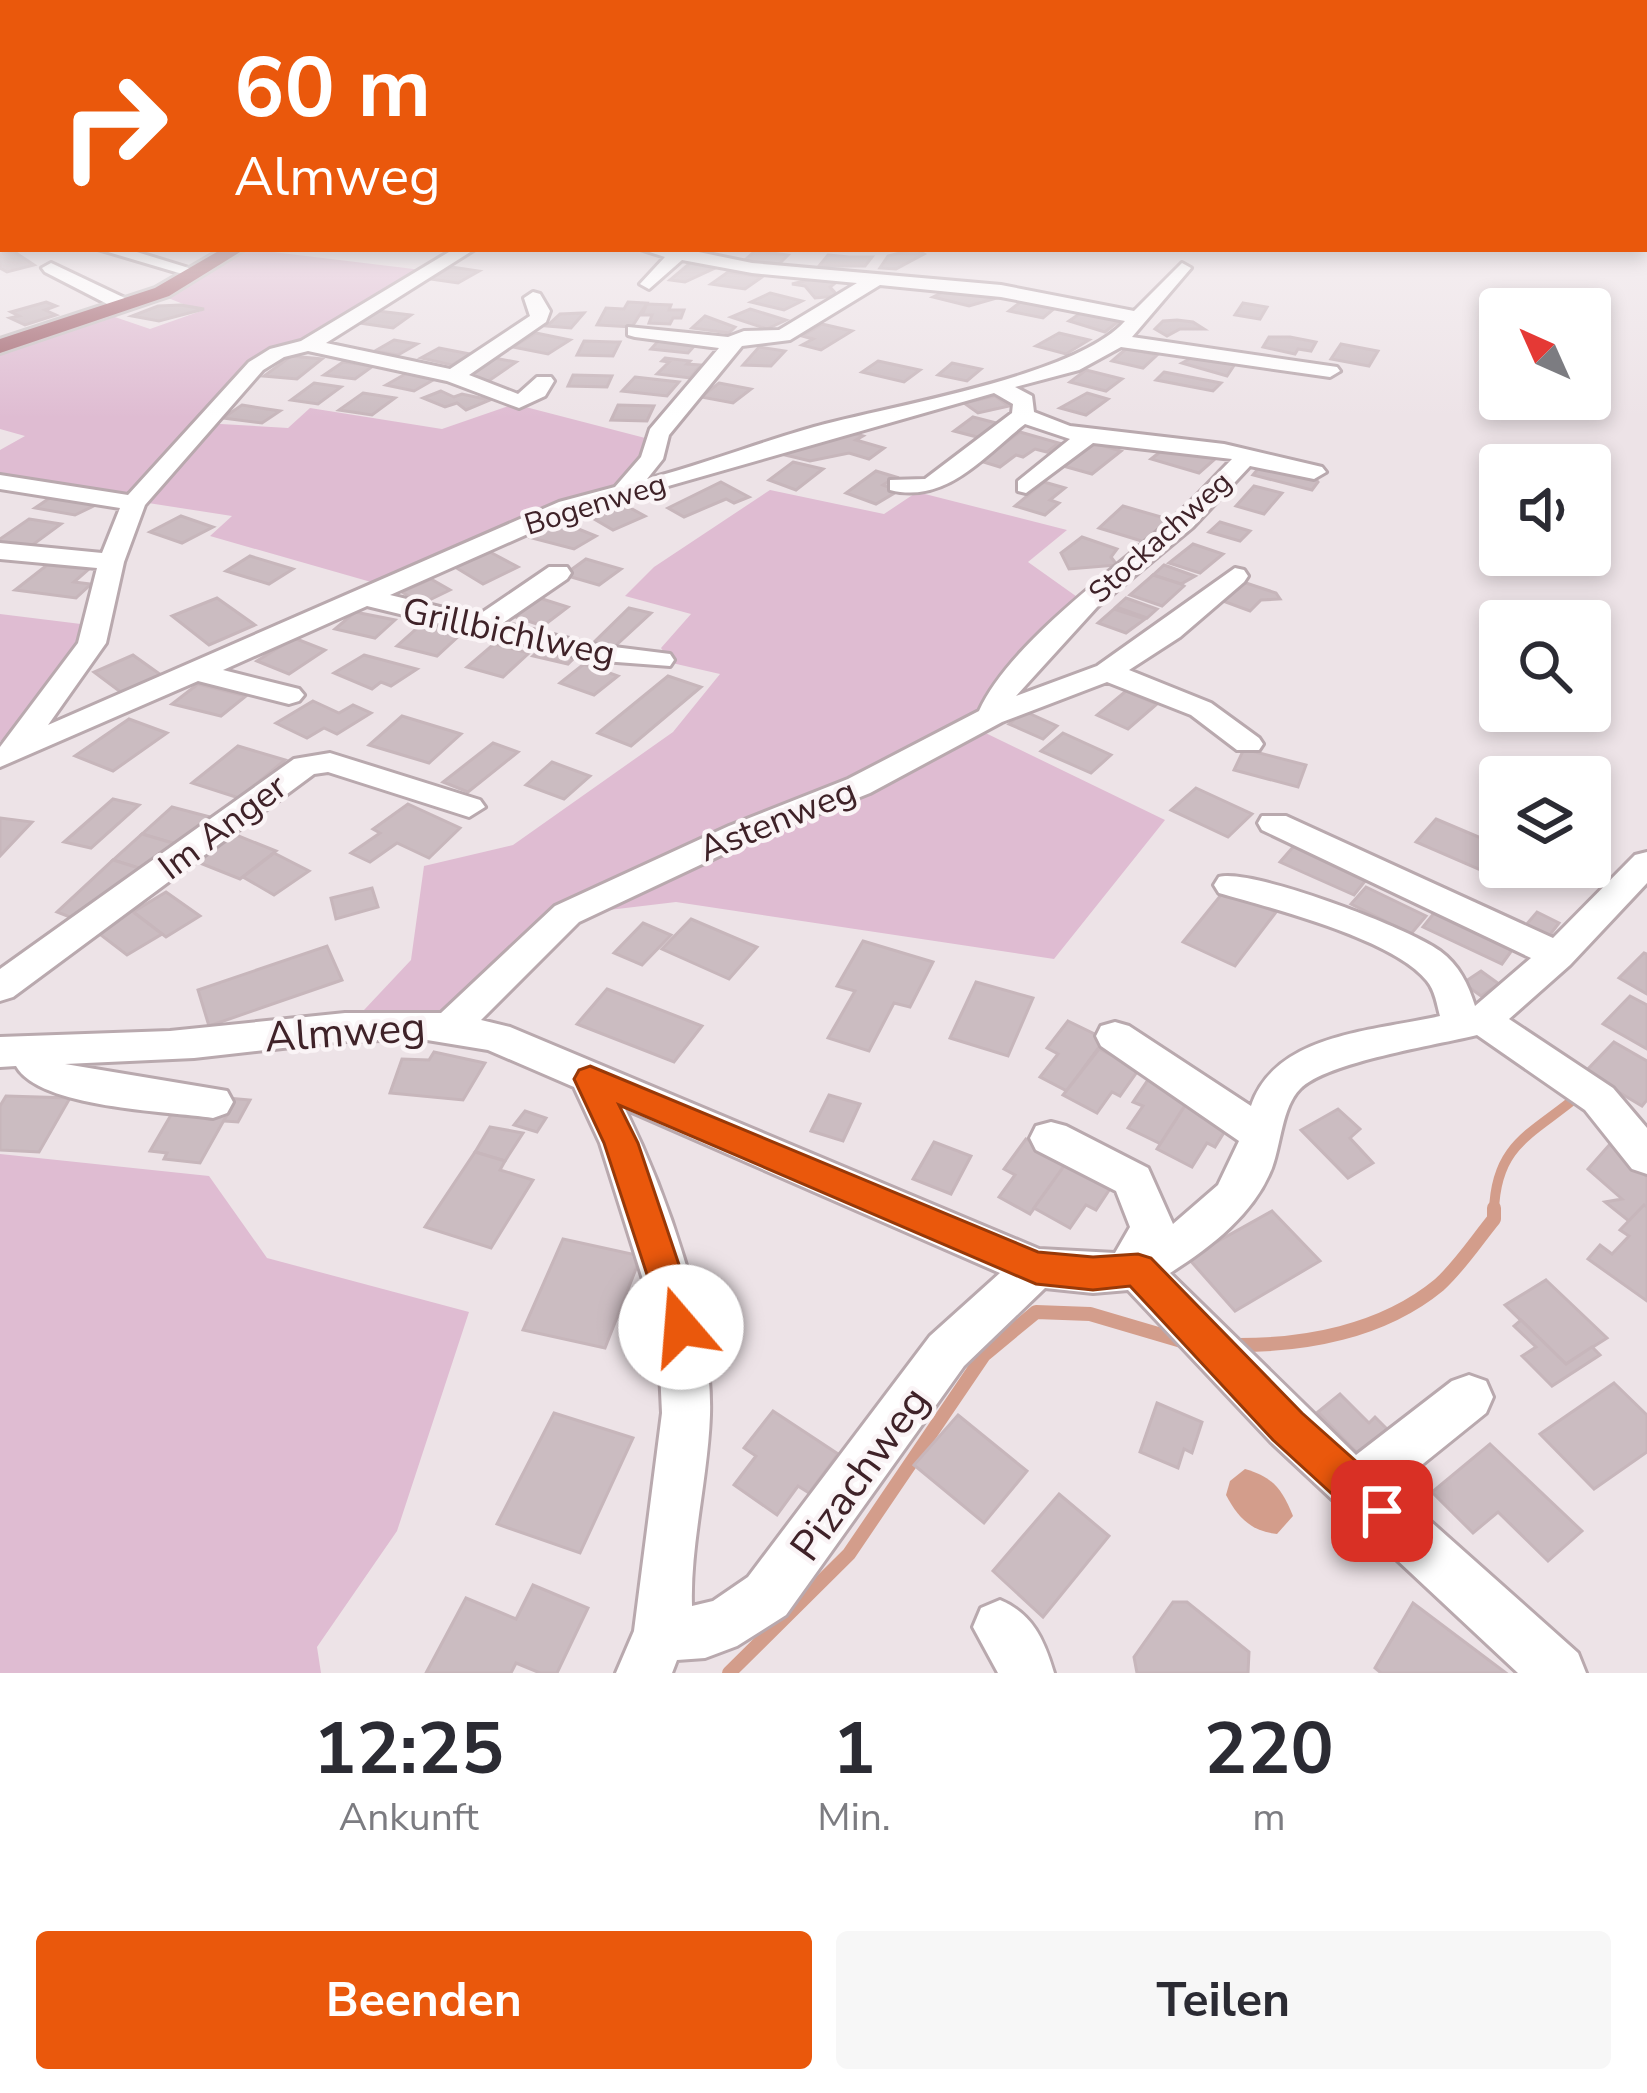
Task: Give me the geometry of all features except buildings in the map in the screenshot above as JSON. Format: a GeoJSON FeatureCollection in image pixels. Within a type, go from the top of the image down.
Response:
{"type":"FeatureCollection","features":[{"type":"Feature","properties":{"kind":"main road"},"geometry":{"type":"LineString","coordinates":[[0,346],[124,305],[214,262]]}},
{"type":"Feature","properties":{"kind":"street"},"geometry":{"type":"LineString","coordinates":[[155,262],[196,273]]}},
{"type":"Feature","properties":{"kind":"street"},"geometry":{"type":"LineString","coordinates":[[5,752],[92,644],[111,562],[134,503],[256,366],[278,353],[308,345],[444,262]]}},
{"type":"Feature","properties":{"kind":"street"},"geometry":{"type":"LineString","coordinates":[[650,284],[671,262]]}},
{"type":"Feature","properties":{"kind":"street"},"geometry":{"type":"LineString","coordinates":[[723,262],[1001,291],[1138,318]]}},
{"type":"Feature","properties":{"kind":"street"},"geometry":{"type":"LineString","coordinates":[[626,490],[652,459],[658,434],[732,343],[744,337],[783,336],[926,262]]}},
{"type":"Feature","properties":{"kind":"street"},"geometry":{"type":"LineString","coordinates":[[51,268],[124,305]]}},
{"type":"Feature","properties":{"kind":"street","name":"Bogenweg"},"geometry":{"type":"LineString","coordinates":[[5,752],[558,511],[840,426],[1063,370],[1118,341],[1182,268]]}},
{"type":"Feature","properties":{"kind":"street"},"geometry":{"type":"LineString","coordinates":[[453,376],[538,318],[540,311],[533,298]]}},
{"type":"Feature","properties":{"kind":"street"},"geometry":{"type":"LineString","coordinates":[[635,331],[732,343]]}},
{"type":"Feature","properties":{"kind":"street"},"geometry":{"type":"LineString","coordinates":[[1118,341],[1330,371]]}},
{"type":"Feature","properties":{"kind":"street"},"geometry":{"type":"LineString","coordinates":[[308,345],[453,376],[519,402],[538,392],[544,381]]}},
{"type":"Feature","properties":{"kind":"street"},"geometry":{"type":"LineString","coordinates":[[1162,371],[1189,350]]}},
{"type":"Feature","properties":{"kind":"street"},"geometry":{"type":"LineString","coordinates":[[898,485],[916,489],[933,484],[1022,415],[1025,403],[1001,388]]}},
{"type":"Feature","properties":{"kind":"street","name":"Stockachweg"},"geometry":{"type":"LineString","coordinates":[[992,716],[1000,696],[1088,601],[1184,522],[1248,455],[1090,434],[1022,415]]}},
{"type":"Feature","properties":{"kind":"street"},"geometry":{"type":"LineString","coordinates":[[1026,486],[1090,434]]}},
{"type":"Feature","properties":{"kind":"street"},"geometry":{"type":"LineString","coordinates":[[1246,458],[1314,472]]}},
{"type":"Feature","properties":{"kind":"street"},"geometry":{"type":"LineString","coordinates":[[0,482],[134,503]]}},
{"type":"Feature","properties":{"kind":"street"},"geometry":{"type":"LineString","coordinates":[[0,551],[111,562]]}},
{"type":"Feature","properties":{"kind":"street"},"geometry":{"type":"LineString","coordinates":[[479,627],[558,573]]}},
{"type":"Feature","properties":{"kind":"street","name":"Astenweg"},"geometry":{"type":"LineString","coordinates":[[452,1025],[567,914],[741,832],[859,786],[992,716],[1119,665],[1235,576]]}},
{"type":"Feature","properties":{"kind":"street","name":"Grillbichlweg"},"geometry":{"type":"LineString","coordinates":[[360,596],[590,652],[660,660]]}},
{"type":"Feature","properties":{"kind":"street"},"geometry":{"type":"LineString","coordinates":[[1119,665],[1201,709],[1248,744]]}},
{"type":"Feature","properties":{"kind":"street"},"geometry":{"type":"LineString","coordinates":[[192,671],[289,695]]}},
{"type":"Feature","properties":{"kind":"street","name":"Im Anger"},"geometry":{"type":"LineString","coordinates":[[0,988],[305,766],[330,762],[469,807]]}},
{"type":"Feature","properties":{"kind":"street"},"geometry":{"type":"LineString","coordinates":[[1274,823],[1557,956]]}},
{"type":"Feature","properties":{"kind":"street"},"geometry":{"type":"LineString","coordinates":[[1138,1270],[1181,1243],[1233,1198],[1251,1169],[1280,1083],[1301,1067],[1472,1023],[1557,956],[1647,863]]}},
{"type":"Feature","properties":{"kind":"street"},"geometry":{"type":"LineString","coordinates":[[1231,885],[1297,904],[1415,952],[1441,970],[1472,1023],[1599,1099],[1647,1157]]}},
{"type":"Feature","properties":{"kind":"street","name":"Almweg"},"geometry":{"type":"LineString","coordinates":[[17,1051],[189,1044],[339,1027],[452,1025],[496,1037],[1036,1268],[1093,1274],[1138,1270]]}},
{"type":"Feature","properties":{"kind":"street"},"geometry":{"type":"LineString","coordinates":[[1115,1036],[1261,1134]]}},
{"type":"Feature","properties":{"kind":"street"},"geometry":{"type":"LineString","coordinates":[[17,1051],[61,1081],[213,1102]]}},
{"type":"Feature","properties":{"kind":"street","name":"Pizachweg"},"geometry":{"type":"LineString","coordinates":[[590,1079],[621,1143],[681,1327],[686,1413],[652,1653]]}},
{"type":"Feature","properties":{"kind":"street"},"geometry":{"type":"LineString","coordinates":[[1051,1138],[1132,1180],[1153,1228],[1137,1253],[1138,1270],[1355,1487],[1558,1673]]}},
{"type":"Feature","properties":{"kind":"street","name":"Pizachweg"},"geometry":{"type":"LineString","coordinates":[[652,1653],[687,1636],[729,1625],[767,1596],[947,1351],[1036,1268]]}},
{"type":"Feature","properties":{"kind":"street"},"geometry":{"type":"LineString","coordinates":[[1355,1487],[1469,1397]]}},
{"type":"Feature","properties":{"kind":"shaded area"},"geometry":{"type":"Polygon","coordinates":[[[224,262],[356,262],[422,270],[308,341],[278,350],[203,423],[288,428],[310,408],[442,429],[514,404],[649,439],[648,457],[616,488],[548,508],[371,582],[210,536],[232,516],[0,480],[0,450],[25,436],[0,429],[0,352],[109,315],[150,329],[201,311],[163,296],[224,262]]]}},
{"type":"Feature","properties":{"kind":"shaded area"},"geometry":{"type":"Polygon","coordinates":[[[770,490],[884,514],[917,492],[1067,530],[1028,562],[1080,599],[969,725],[1165,820],[1054,959],[676,902],[550,917],[443,1010],[364,1010],[411,960],[424,866],[513,845],[673,732],[720,674],[672,663],[661,648],[691,614],[625,596],[654,567],[770,490]]]}},
{"type":"Feature","properties":{"kind":"shaded area"},"geometry":{"type":"Polygon","coordinates":[[[0,614],[89,625],[80,658],[9,742],[0,741],[0,614]]]}},
{"type":"Feature","properties":{"kind":"shaded area"},"geometry":{"type":"Polygon","coordinates":[[[0,1154],[209,1176],[267,1258],[469,1312],[397,1531],[317,1647],[321,1673],[0,1673],[0,1154]]]}},
{"type":"Feature","properties":{"kind":"shaded area"},"geometry":{"type":"Polygon","coordinates":[[[1245,1469],[1270,1480],[1289,1507],[1293,1516],[1277,1534],[1246,1522],[1226,1495],[1230,1481],[1245,1469]]]}},
{"type":"Feature","properties":{"kind":"waterway"},"geometry":{"type":"LineString","coordinates":[[1494,1211],[1496,1188],[1510,1155],[1532,1131],[1579,1095]]}},
{"type":"Feature","properties":{"kind":"waterway"},"geometry":{"type":"LineString","coordinates":[[1232,1345],[1314,1339],[1393,1314],[1447,1278],[1494,1219],[1494,1211]]}},
{"type":"Feature","properties":{"kind":"waterway"},"geometry":{"type":"LineString","coordinates":[[729,1673],[849,1554],[984,1355],[1036,1312],[1090,1314],[1185,1342]]}},
{"type":"Feature","properties":{"kind":"route"},"geometry":{"type":"LineString","coordinates":[[681,1327],[621,1143],[590,1079],[1036,1268],[1093,1274],[1138,1270],[1288,1426],[1382,1511]]}}]}
